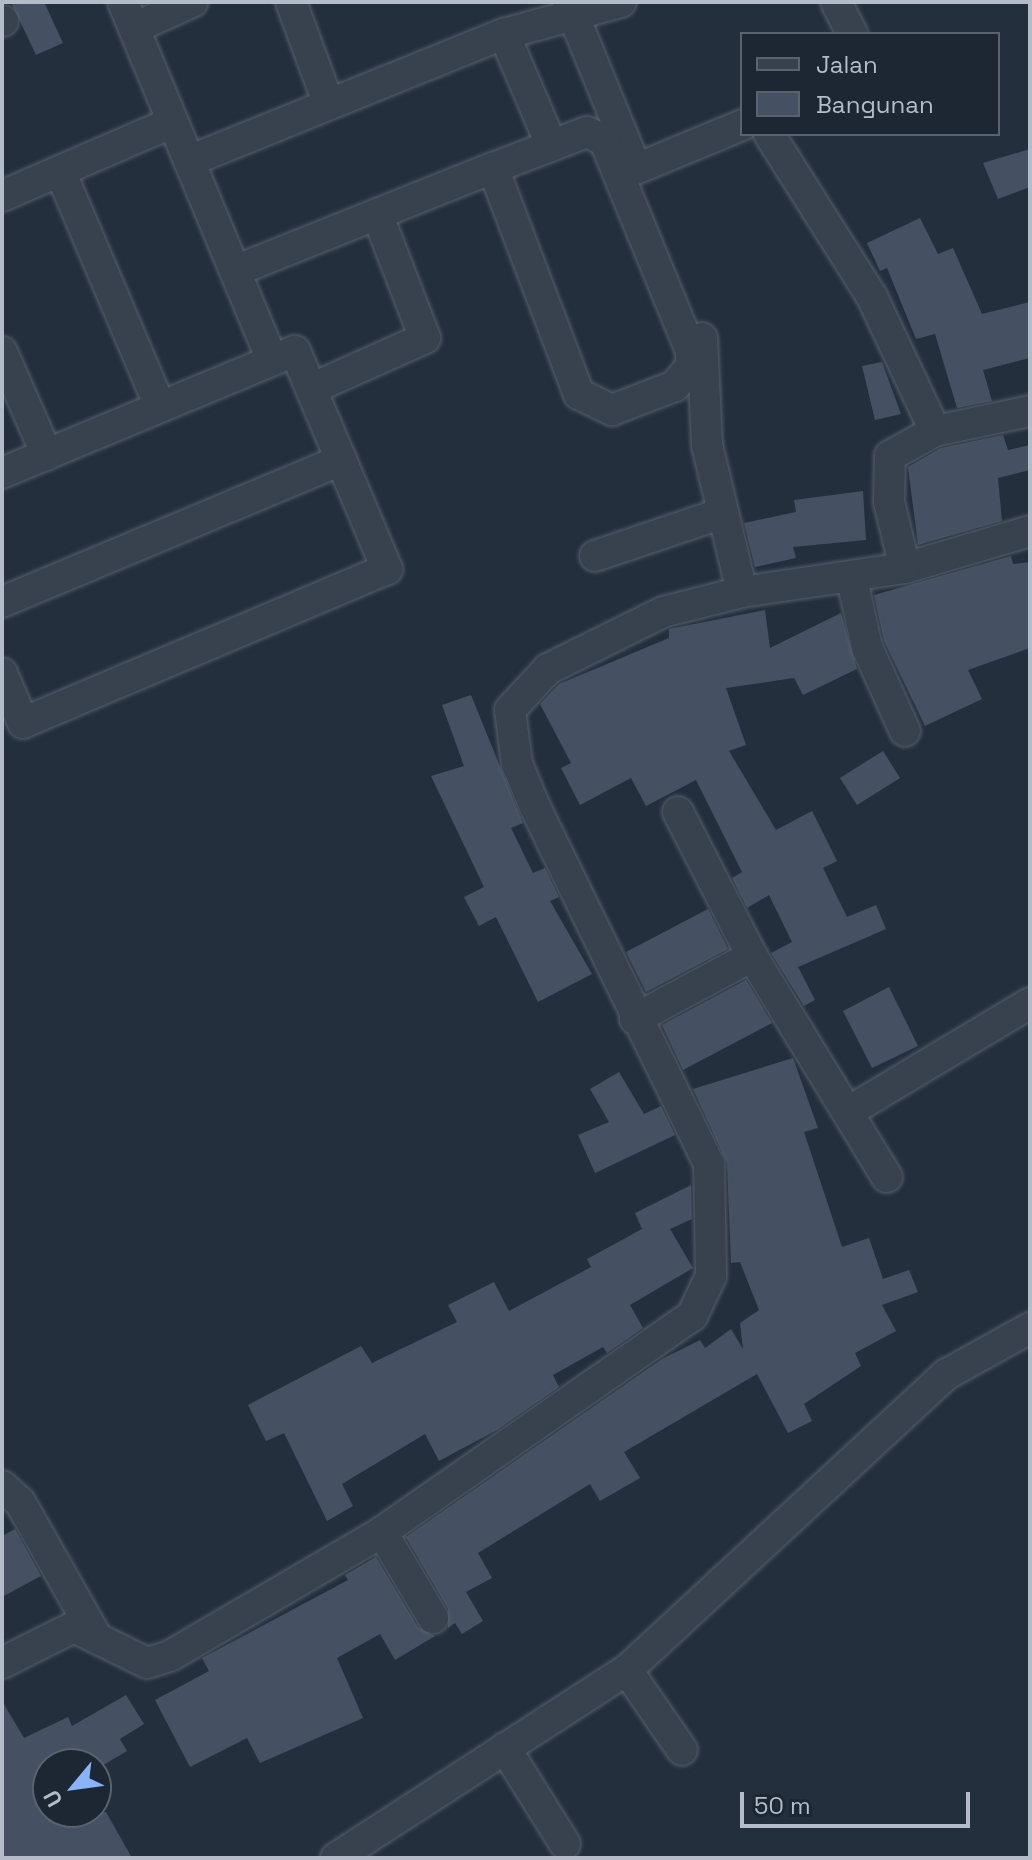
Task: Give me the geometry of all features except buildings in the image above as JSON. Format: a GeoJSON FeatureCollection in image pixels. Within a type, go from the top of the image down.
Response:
{"type":"FeatureCollection","features":[{"type":"Feature","properties":{"kind":"street"},"geometry":{"type":"LineString","coordinates":[[192,2],[128,15],[272,360]]}},
{"type":"Feature","properties":{"kind":"street"},"geometry":{"type":"LineString","coordinates":[[291,2],[328,102]]}},
{"type":"Feature","properties":{"kind":"street"},"geometry":{"type":"LineString","coordinates":[[189,161],[328,102],[571,9],[621,2]]}},
{"type":"Feature","properties":{"kind":"street"},"geometry":{"type":"LineString","coordinates":[[836,2],[851,32]]}},
{"type":"Feature","properties":{"kind":"street"},"geometry":{"type":"LineString","coordinates":[[571,9],[705,348],[707,445],[742,592]]}},
{"type":"Feature","properties":{"kind":"street"},"geometry":{"type":"LineString","coordinates":[[504,34],[551,144]]}},
{"type":"Feature","properties":{"kind":"street"},"geometry":{"type":"LineString","coordinates":[[2,196],[173,122]]}},
{"type":"Feature","properties":{"kind":"street"},"geometry":{"type":"LineString","coordinates":[[636,169],[740,126]]}},
{"type":"Feature","properties":{"kind":"street"},"geometry":{"type":"LineString","coordinates":[[235,271],[551,144],[587,132],[605,141],[691,351],[691,366],[675,386],[612,410],[579,394],[493,168]]}},
{"type":"Feature","properties":{"kind":"street"},"geometry":{"type":"LineString","coordinates":[[770,136],[872,297],[935,431]]}},
{"type":"Feature","properties":{"kind":"street"},"geometry":{"type":"LineString","coordinates":[[60,171],[160,407]]}},
{"type":"Feature","properties":{"kind":"street"},"geometry":{"type":"LineString","coordinates":[[311,389],[425,338],[378,216]]}},
{"type":"Feature","properties":{"kind":"street"},"geometry":{"type":"LineString","coordinates":[[2,473],[295,351],[387,569],[23,723],[2,673]]}},
{"type":"Feature","properties":{"kind":"street"},"geometry":{"type":"LineString","coordinates":[[2,352],[47,455]]}},
{"type":"Feature","properties":{"kind":"street"},"geometry":{"type":"LineString","coordinates":[[905,568],[889,502],[890,456],[935,431],[1030,411]]}},
{"type":"Feature","properties":{"kind":"street"},"geometry":{"type":"LineString","coordinates":[[2,602],[341,460]]}},
{"type":"Feature","properties":{"kind":"street"},"geometry":{"type":"LineString","coordinates":[[595,556],[723,513]]}},
{"type":"Feature","properties":{"kind":"street"},"geometry":{"type":"LineString","coordinates":[[2,1663],[74,1627],[94,1633],[137,1660],[158,1661],[382,1532],[670,1337],[705,1293],[709,1164],[635,1019],[529,793],[510,710],[548,669],[622,628],[742,592],[852,579],[905,568],[1030,531]]}},
{"type":"Feature","properties":{"kind":"street"},"geometry":{"type":"LineString","coordinates":[[852,579],[867,647],[905,731]]}},
{"type":"Feature","properties":{"kind":"street"},"geometry":{"type":"LineString","coordinates":[[678,812],[752,956],[887,1177]]}},
{"type":"Feature","properties":{"kind":"street"},"geometry":{"type":"LineString","coordinates":[[635,1019],[752,956]]}},
{"type":"Feature","properties":{"kind":"street"},"geometry":{"type":"LineString","coordinates":[[848,1112],[1030,1003]]}},
{"type":"Feature","properties":{"kind":"street"},"geometry":{"type":"LineString","coordinates":[[336,1858],[627,1670],[947,1374],[1030,1328]]}},
{"type":"Feature","properties":{"kind":"street"},"geometry":{"type":"LineString","coordinates":[[2,1486],[20,1502],[94,1633]]}},
{"type":"Feature","properties":{"kind":"street"},"geometry":{"type":"LineString","coordinates":[[382,1532],[433,1618]]}},
{"type":"Feature","properties":{"kind":"street"},"geometry":{"type":"LineString","coordinates":[[627,1670],[682,1750]]}},
{"type":"Feature","properties":{"kind":"street"},"geometry":{"type":"LineString","coordinates":[[505,1748],[565,1844]]}}]}
